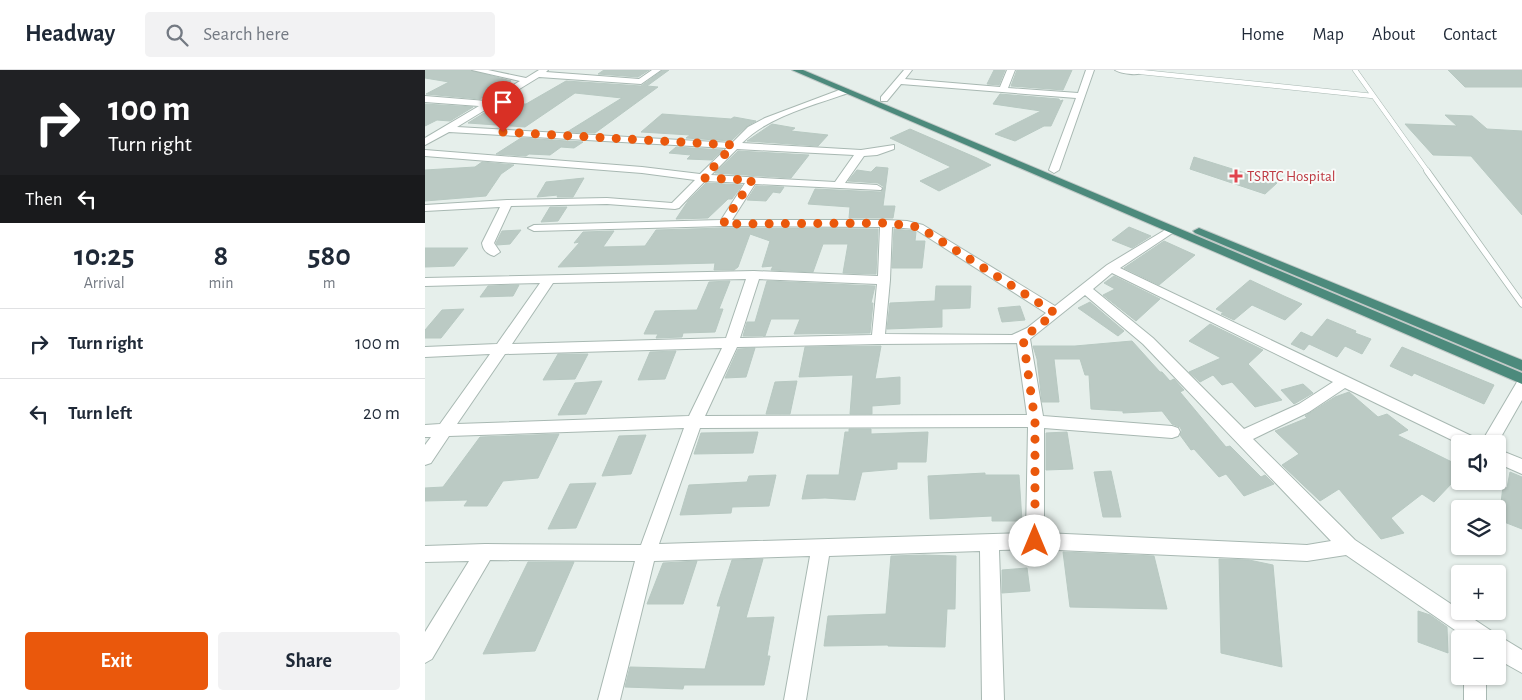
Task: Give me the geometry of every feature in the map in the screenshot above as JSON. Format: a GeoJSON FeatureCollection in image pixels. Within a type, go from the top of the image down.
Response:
{"type":"FeatureCollection","features":[{"type":"Feature","properties":{"kind":"highway"},"geometry":{"type":"LineString","coordinates":[[796,70],[1522,379]]}},
{"type":"Feature","properties":{"kind":"highway"},"geometry":{"type":"LineString","coordinates":[[817,70],[1522,366]]}},
{"type":"Feature","properties":{"kind":"street"},"geometry":{"type":"LineString","coordinates":[[476,70],[526,80]]}},
{"type":"Feature","properties":{"kind":"street"},"geometry":{"type":"LineString","coordinates":[[425,142],[490,104],[539,72],[641,82],[657,70]]}},
{"type":"Feature","properties":{"kind":"street"},"geometry":{"type":"LineString","coordinates":[[884,99],[908,70]]}},
{"type":"Feature","properties":{"kind":"street"},"geometry":{"type":"LineString","coordinates":[[1003,90],[1011,70]]}},
{"type":"Feature","properties":{"kind":"street"},"geometry":{"type":"LineString","coordinates":[[1054,170],[1090,70]]}},
{"type":"Feature","properties":{"kind":"street"},"geometry":{"type":"LineString","coordinates":[[1119,70],[1141,72]]}},
{"type":"Feature","properties":{"kind":"street"},"geometry":{"type":"LineString","coordinates":[[899,82],[1081,96]]}},
{"type":"Feature","properties":{"kind":"street"},"geometry":{"type":"LineString","coordinates":[[661,225],[675,206],[704,178],[733,145],[758,125],[845,91]]}},
{"type":"Feature","properties":{"kind":"street"},"geometry":{"type":"LineString","coordinates":[[425,99],[490,104]]}},
{"type":"Feature","properties":{"kind":"street"},"geometry":{"type":"LineString","coordinates":[[449,129],[861,154],[877,152],[891,147]]}},
{"type":"Feature","properties":{"kind":"street"},"geometry":{"type":"LineString","coordinates":[[425,153],[643,170],[704,178],[877,188]]}},
{"type":"Feature","properties":{"kind":"street"},"geometry":{"type":"LineString","coordinates":[[839,186],[861,154]]}},
{"type":"Feature","properties":{"kind":"street"},"geometry":{"type":"LineString","coordinates":[[723,224],[752,180]]}},
{"type":"Feature","properties":{"kind":"street"},"geometry":{"type":"LineString","coordinates":[[425,208],[507,203],[607,201],[675,206]]}},
{"type":"Feature","properties":{"kind":"street"},"geometry":{"type":"LineString","coordinates":[[494,252],[489,248],[488,243],[507,203]]}},
{"type":"Feature","properties":{"kind":"street"},"geometry":{"type":"LineString","coordinates":[[878,339],[885,280],[887,223]]}},
{"type":"Feature","properties":{"kind":"street"},"geometry":{"type":"LineString","coordinates":[[534,228],[887,223],[919,227],[1055,313]]}},
{"type":"Feature","properties":{"kind":"street"},"geometry":{"type":"LineString","coordinates":[[425,352],[731,342],[878,339],[1012,340],[1023,338],[1111,268],[1170,230]]}},
{"type":"Feature","properties":{"kind":"street"},"geometry":{"type":"LineString","coordinates":[[1111,268],[1456,435]]}},
{"type":"Feature","properties":{"kind":"street"},"geometry":{"type":"LineString","coordinates":[[425,282],[754,275],[885,280]]}},
{"type":"Feature","properties":{"kind":"street"},"geometry":{"type":"LineString","coordinates":[[609,700],[647,553],[694,422],[731,342],[754,275]]}},
{"type":"Feature","properties":{"kind":"street"},"geometry":{"type":"LineString","coordinates":[[425,458],[549,280]]}},
{"type":"Feature","properties":{"kind":"street"},"geometry":{"type":"LineString","coordinates":[[1085,289],[1148,341],[1349,546],[1470,630]]}},
{"type":"Feature","properties":{"kind":"street"},"geometry":{"type":"LineString","coordinates":[[1023,338],[1035,421],[1035,541]]}},
{"type":"Feature","properties":{"kind":"street"},"geometry":{"type":"LineString","coordinates":[[1242,437],[1304,408],[1345,381]]}},
{"type":"Feature","properties":{"kind":"street"},"geometry":{"type":"LineString","coordinates":[[1494,435],[1522,386]]}},
{"type":"Feature","properties":{"kind":"street"},"geometry":{"type":"LineString","coordinates":[[425,431],[694,422],[1035,421],[1171,432]]}},
{"type":"Feature","properties":{"kind":"street"},"geometry":{"type":"LineString","coordinates":[[1506,459],[1522,467]]}},
{"type":"Feature","properties":{"kind":"street"},"geometry":{"type":"LineString","coordinates":[[425,554],[485,552],[647,553],[1035,541],[1307,553],[1349,546]]}},
{"type":"Feature","properties":{"kind":"street"},"geometry":{"type":"LineString","coordinates":[[989,543],[993,700]]}},
{"type":"Feature","properties":{"kind":"street"},"geometry":{"type":"LineString","coordinates":[[795,700],[821,548]]}},
{"type":"Feature","properties":{"kind":"street"},"geometry":{"type":"LineString","coordinates":[[425,652],[485,552]]}},
{"type":"Feature","properties":{"kind":"street"},"geometry":{"type":"LineString","coordinates":[[1506,652],[1522,662]]}},
{"type":"Feature","properties":{"kind":"street"},"geometry":{"type":"LineString","coordinates":[[1475,685],[1475,700]]}},
{"type":"Feature","properties":{"kind":"lane"},"geometry":{"type":"LineString","coordinates":[[1355,70],[1522,304]]}},
{"type":"Feature","properties":{"kind":"lane"},"geometry":{"type":"LineString","coordinates":[[1141,72],[1373,96]]}},
{"type":"Feature","properties":{"kind":"building"},"geometry":{"type":"Polygon","coordinates":[[[425,70],[470,70],[511,81],[480,99],[426,94],[449,82],[425,78],[425,70]]]}},
{"type":"Feature","properties":{"kind":"building"},"geometry":{"type":"Polygon","coordinates":[[[604,70],[649,70],[638,77],[598,74],[604,70]]]}},
{"type":"Feature","properties":{"kind":"building"},"geometry":{"type":"Polygon","coordinates":[[[663,70],[669,70],[647,86],[658,87],[595,133],[567,132],[622,98],[575,93],[525,127],[468,123],[500,103],[526,104],[566,81],[641,86],[663,70]]]}},
{"type":"Feature","properties":{"kind":"building"},"geometry":{"type":"Polygon","coordinates":[[[994,70],[1005,70],[999,85],[987,84],[994,70]]]}},
{"type":"Feature","properties":{"kind":"building"},"geometry":{"type":"Polygon","coordinates":[[[1017,70],[1072,70],[1063,90],[1011,86],[1017,70]]]}},
{"type":"Feature","properties":{"kind":"building"},"geometry":{"type":"Polygon","coordinates":[[[1448,70],[1522,70],[1522,87],[1465,87],[1448,70]]]}},
{"type":"Feature","properties":{"kind":"building"},"geometry":{"type":"Polygon","coordinates":[[[1000,94],[1063,100],[1051,126],[1044,126],[1015,141],[995,134],[1041,111],[993,104],[1000,94]]]}},
{"type":"Feature","properties":{"kind":"building"},"geometry":{"type":"Polygon","coordinates":[[[425,104],[473,107],[450,121],[437,120],[425,126],[425,104]]]}},
{"type":"Feature","properties":{"kind":"building"},"geometry":{"type":"Polygon","coordinates":[[[662,114],[731,119],[734,117],[756,121],[747,126],[731,141],[686,138],[690,135],[641,132],[662,114]]]}},
{"type":"Feature","properties":{"kind":"building"},"geometry":{"type":"Polygon","coordinates":[[[1445,115],[1472,116],[1487,129],[1522,131],[1522,215],[1471,156],[1433,155],[1405,124],[1457,126],[1445,115]]]}},
{"type":"Feature","properties":{"kind":"building"},"geometry":{"type":"Polygon","coordinates":[[[772,124],[795,128],[791,131],[828,135],[818,146],[747,141],[772,124]]]}},
{"type":"Feature","properties":{"kind":"building"},"geometry":{"type":"Polygon","coordinates":[[[910,129],[991,165],[939,191],[920,181],[951,167],[890,138],[910,129]]]}},
{"type":"Feature","properties":{"kind":"building"},"geometry":{"type":"Polygon","coordinates":[[[521,138],[583,142],[574,148],[561,147],[550,155],[496,154],[521,138]]]}},
{"type":"Feature","properties":{"kind":"building"},"geometry":{"type":"Polygon","coordinates":[[[676,147],[723,150],[712,160],[687,159],[691,155],[669,153],[676,147]]]}},
{"type":"Feature","properties":{"kind":"building"},"geometry":{"type":"Polygon","coordinates":[[[738,151],[809,155],[791,178],[715,173],[738,151]]]}},
{"type":"Feature","properties":{"kind":"building"},"geometry":{"type":"Polygon","coordinates":[[[1194,157],[1277,183],[1265,194],[1190,169],[1194,157]]]}},
{"type":"Feature","properties":{"kind":"building"},"geometry":{"type":"Polygon","coordinates":[[[482,162],[514,165],[501,174],[486,196],[425,201],[425,170],[475,167],[482,162]]]}},
{"type":"Feature","properties":{"kind":"building"},"geometry":{"type":"Polygon","coordinates":[[[876,167],[888,168],[883,206],[895,206],[893,218],[849,218],[850,207],[808,204],[815,189],[881,192],[884,187],[878,183],[848,181],[857,170],[871,172],[876,167]]]}},
{"type":"Feature","properties":{"kind":"building"},"geometry":{"type":"Polygon","coordinates":[[[584,178],[573,197],[557,197],[558,195],[537,197],[546,182],[584,178]]]}},
{"type":"Feature","properties":{"kind":"building"},"geometry":{"type":"Polygon","coordinates":[[[706,183],[742,185],[732,199],[728,199],[708,218],[676,219],[688,201],[706,183]]]}},
{"type":"Feature","properties":{"kind":"building"},"geometry":{"type":"Polygon","coordinates":[[[756,186],[784,187],[780,193],[773,192],[766,201],[747,200],[756,186]]]}},
{"type":"Feature","properties":{"kind":"building"},"geometry":{"type":"Polygon","coordinates":[[[550,207],[567,207],[558,221],[541,222],[550,207]]]}},
{"type":"Feature","properties":{"kind":"building"},"geometry":{"type":"Polygon","coordinates":[[[1129,227],[1151,236],[1132,248],[1112,240],[1129,227]]]}},
{"type":"Feature","properties":{"kind":"building"},"geometry":{"type":"Polygon","coordinates":[[[724,228],[878,229],[876,274],[843,273],[848,244],[823,244],[813,272],[771,270],[773,266],[762,267],[770,241],[750,234],[738,267],[734,270],[714,270],[715,263],[558,267],[580,242],[574,243],[583,232],[614,231],[603,247],[645,246],[656,230],[724,228]]]}},
{"type":"Feature","properties":{"kind":"building"},"geometry":{"type":"Polygon","coordinates":[[[894,229],[914,231],[916,232],[915,241],[925,241],[922,268],[892,268],[894,229]]]}},
{"type":"Feature","properties":{"kind":"building"},"geometry":{"type":"Polygon","coordinates":[[[521,230],[510,244],[497,245],[496,243],[502,231],[521,230]]]}},
{"type":"Feature","properties":{"kind":"building"},"geometry":{"type":"Polygon","coordinates":[[[1164,241],[1195,255],[1159,285],[1124,268],[1164,241]]]}},
{"type":"Feature","properties":{"kind":"building"},"geometry":{"type":"Polygon","coordinates":[[[425,248],[468,248],[454,266],[425,267],[425,248]]]}},
{"type":"Feature","properties":{"kind":"building"},"geometry":{"type":"Polygon","coordinates":[[[1114,276],[1160,299],[1136,321],[1103,295],[1115,289],[1104,283],[1114,276]]]}},
{"type":"Feature","properties":{"kind":"building"},"geometry":{"type":"Polygon","coordinates":[[[1250,280],[1302,304],[1285,320],[1252,305],[1234,320],[1221,314],[1224,313],[1216,309],[1250,280]]]}},
{"type":"Feature","properties":{"kind":"building"},"geometry":{"type":"Polygon","coordinates":[[[730,281],[719,309],[723,309],[715,332],[683,333],[682,337],[656,338],[658,334],[644,334],[655,311],[697,310],[709,282],[730,281]]]}},
{"type":"Feature","properties":{"kind":"building"},"geometry":{"type":"Polygon","coordinates":[[[767,281],[875,286],[871,303],[873,303],[870,333],[794,334],[800,319],[771,319],[765,336],[743,336],[747,322],[755,322],[767,281]]]}},
{"type":"Feature","properties":{"kind":"building"},"geometry":{"type":"Polygon","coordinates":[[[519,285],[513,296],[480,297],[488,286],[519,285]]]}},
{"type":"Feature","properties":{"kind":"building"},"geometry":{"type":"Polygon","coordinates":[[[936,286],[971,286],[970,308],[942,309],[942,327],[887,329],[890,303],[935,301],[936,286]]]}},
{"type":"Feature","properties":{"kind":"building"},"geometry":{"type":"Polygon","coordinates":[[[1090,302],[1124,331],[1118,336],[1078,308],[1090,302]]]}},
{"type":"Feature","properties":{"kind":"building"},"geometry":{"type":"Polygon","coordinates":[[[1020,306],[1025,320],[1002,322],[998,308],[1020,306]]]}},
{"type":"Feature","properties":{"kind":"building"},"geometry":{"type":"Polygon","coordinates":[[[464,309],[441,338],[425,338],[425,330],[442,310],[464,309]]]}},
{"type":"Feature","properties":{"kind":"building"},"geometry":{"type":"Polygon","coordinates":[[[1327,319],[1371,339],[1362,354],[1345,346],[1337,357],[1309,344],[1304,350],[1291,344],[1301,332],[1312,337],[1327,319]]]}},
{"type":"Feature","properties":{"kind":"building"},"geometry":{"type":"Polygon","coordinates":[[[1210,324],[1263,350],[1248,364],[1282,400],[1255,407],[1232,382],[1222,385],[1213,375],[1200,382],[1189,372],[1221,358],[1189,341],[1210,324]]]}},
{"type":"Feature","properties":{"kind":"building"},"geometry":{"type":"Polygon","coordinates":[[[1132,341],[1160,372],[1170,381],[1174,379],[1184,390],[1180,392],[1226,447],[1230,446],[1261,477],[1265,475],[1274,484],[1244,496],[1226,474],[1219,477],[1194,449],[1191,450],[1180,435],[1182,431],[1180,427],[1172,424],[1162,411],[1123,413],[1123,411],[1091,409],[1089,375],[1085,375],[1080,359],[1054,359],[1059,402],[1042,402],[1037,359],[1033,346],[1075,346],[1132,341]]]}},
{"type":"Feature","properties":{"kind":"building"},"geometry":{"type":"Polygon","coordinates":[[[881,346],[875,379],[900,377],[900,404],[872,406],[872,414],[850,414],[853,375],[799,377],[805,347],[881,346]]]}},
{"type":"Feature","properties":{"kind":"building"},"geometry":{"type":"Polygon","coordinates":[[[1402,347],[1494,385],[1484,404],[1414,373],[1412,376],[1390,366],[1402,347]]]}},
{"type":"Feature","properties":{"kind":"building"},"geometry":{"type":"Polygon","coordinates":[[[755,348],[746,377],[725,378],[738,349],[755,348]]]}},
{"type":"Feature","properties":{"kind":"building"},"geometry":{"type":"Polygon","coordinates":[[[676,351],[665,379],[638,380],[650,352],[676,351]]]}},
{"type":"Feature","properties":{"kind":"building"},"geometry":{"type":"Polygon","coordinates":[[[558,354],[588,354],[575,379],[543,380],[558,354]]]}},
{"type":"Feature","properties":{"kind":"building"},"geometry":{"type":"Polygon","coordinates":[[[602,381],[586,414],[558,415],[575,383],[602,381]]]}},
{"type":"Feature","properties":{"kind":"building"},"geometry":{"type":"Polygon","coordinates":[[[797,381],[790,414],[766,414],[775,382],[797,381]]]}},
{"type":"Feature","properties":{"kind":"building"},"geometry":{"type":"Polygon","coordinates":[[[1303,384],[1313,393],[1294,404],[1281,390],[1303,384]]]}},
{"type":"Feature","properties":{"kind":"building"},"geometry":{"type":"Polygon","coordinates":[[[1349,392],[1378,417],[1387,414],[1408,430],[1397,435],[1451,462],[1451,484],[1434,502],[1422,494],[1391,518],[1404,533],[1381,539],[1339,489],[1320,501],[1282,465],[1299,454],[1275,431],[1307,418],[1305,416],[1335,397],[1349,392]]]}},
{"type":"Feature","properties":{"kind":"building"},"geometry":{"type":"Polygon","coordinates":[[[849,429],[871,429],[871,434],[928,432],[926,462],[897,462],[897,469],[862,472],[855,500],[802,499],[807,475],[839,475],[845,432],[849,432],[849,429]]]}},
{"type":"Feature","properties":{"kind":"building"},"geometry":{"type":"Polygon","coordinates":[[[758,432],[753,453],[694,454],[701,433],[758,432]]]}},
{"type":"Feature","properties":{"kind":"building"},"geometry":{"type":"Polygon","coordinates":[[[1067,432],[1073,469],[1046,470],[1046,433],[1067,432]]]}},
{"type":"Feature","properties":{"kind":"building"},"geometry":{"type":"Polygon","coordinates":[[[559,434],[538,478],[503,481],[487,506],[464,506],[468,500],[425,501],[425,488],[443,487],[480,437],[559,434]]]}},
{"type":"Feature","properties":{"kind":"building"},"geometry":{"type":"Polygon","coordinates":[[[646,435],[631,474],[602,476],[619,436],[646,435]]]}},
{"type":"Feature","properties":{"kind":"building"},"geometry":{"type":"Polygon","coordinates":[[[1111,471],[1121,517],[1103,517],[1094,472],[1111,471]]]}},
{"type":"Feature","properties":{"kind":"building"},"geometry":{"type":"Polygon","coordinates":[[[1510,472],[1522,477],[1522,529],[1506,523],[1506,500],[1501,500],[1503,490],[1507,488],[1510,472]]]}},
{"type":"Feature","properties":{"kind":"building"},"geometry":{"type":"Polygon","coordinates":[[[985,473],[985,475],[1019,475],[1022,521],[992,521],[992,516],[930,519],[928,476],[985,473]]]}},
{"type":"Feature","properties":{"kind":"building"},"geometry":{"type":"Polygon","coordinates":[[[776,475],[769,506],[732,507],[731,513],[680,515],[689,485],[747,482],[749,476],[776,475]]]}},
{"type":"Feature","properties":{"kind":"building"},"geometry":{"type":"Polygon","coordinates":[[[596,483],[576,528],[548,529],[570,484],[596,483]]]}},
{"type":"Feature","properties":{"kind":"building"},"geometry":{"type":"Polygon","coordinates":[[[1063,552],[1154,556],[1167,609],[1070,607],[1063,552]]]}},
{"type":"Feature","properties":{"kind":"building"},"geometry":{"type":"Polygon","coordinates":[[[891,556],[956,556],[955,609],[947,609],[945,647],[888,645],[824,646],[828,616],[886,614],[891,556]]]}},
{"type":"Feature","properties":{"kind":"building"},"geometry":{"type":"Polygon","coordinates":[[[763,559],[746,618],[774,617],[767,656],[770,656],[764,685],[684,685],[683,689],[625,687],[630,667],[705,669],[721,606],[717,606],[732,560],[763,559]]]}},
{"type":"Feature","properties":{"kind":"building"},"geometry":{"type":"Polygon","coordinates":[[[1219,559],[1249,560],[1273,565],[1282,667],[1221,653],[1219,559]]]}},
{"type":"Feature","properties":{"kind":"building"},"geometry":{"type":"Polygon","coordinates":[[[697,561],[683,604],[647,604],[663,563],[697,561]]]}},
{"type":"Feature","properties":{"kind":"building"},"geometry":{"type":"Polygon","coordinates":[[[528,562],[574,562],[535,651],[483,654],[528,562]]]}},
{"type":"Feature","properties":{"kind":"building"},"geometry":{"type":"Polygon","coordinates":[[[1027,568],[1030,591],[1002,593],[1002,570],[1027,568]]]}},
{"type":"Feature","properties":{"kind":"building"},"geometry":{"type":"Polygon","coordinates":[[[1418,611],[1430,615],[1447,627],[1448,653],[1418,642],[1418,611]]]}},
{"type":"Feature","properties":{"kind":"place","name":"TSRTC Hospital"},"geometry":{"type":"Point","coordinates":[1236,176]}},
{"type":"Feature","properties":{"kind":"route"},"geometry":{"type":"LineString","coordinates":[[503,132],[733,145],[704,178],[752,180],[723,224],[887,223],[919,227],[1055,313],[1023,338],[1035,421],[1035,541]]}}]}
